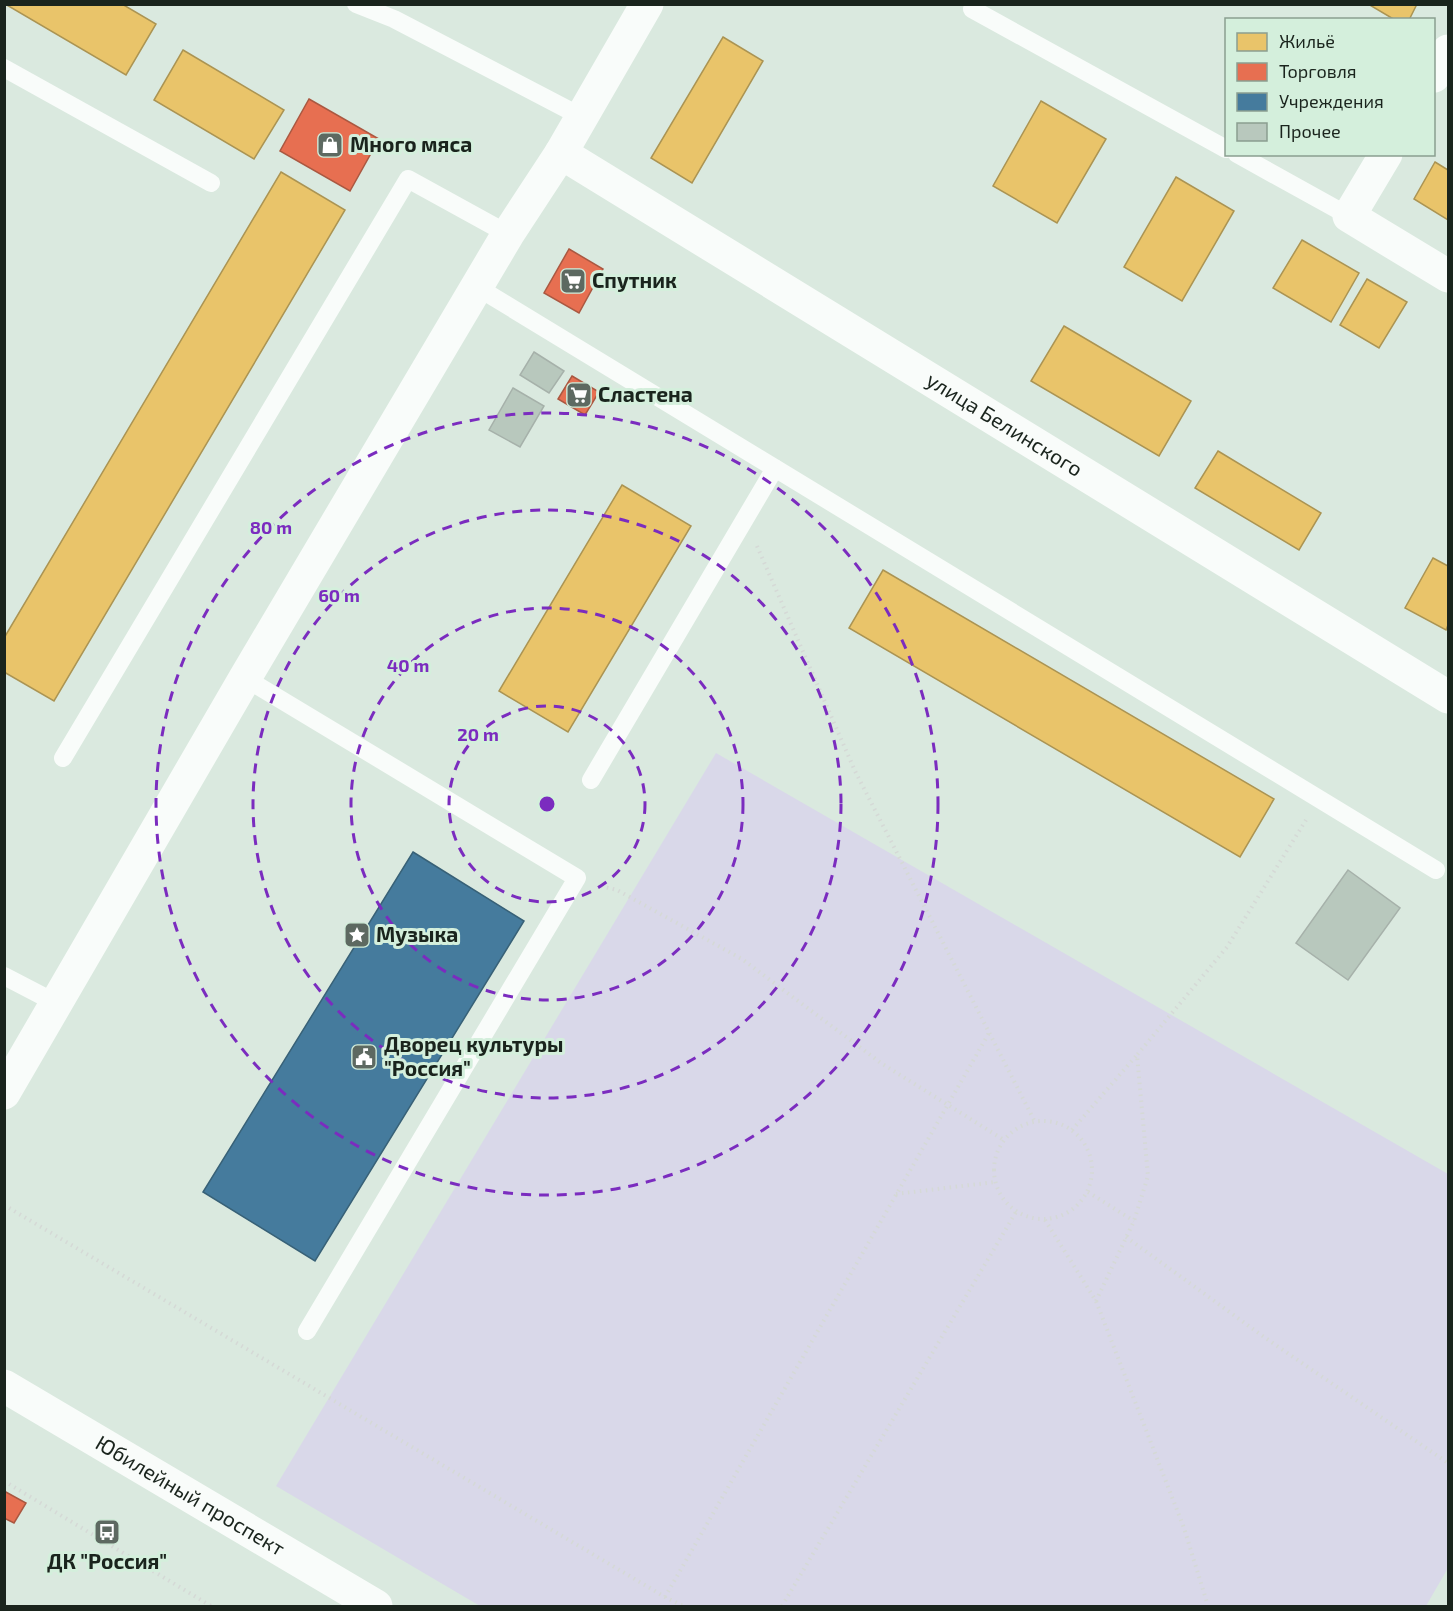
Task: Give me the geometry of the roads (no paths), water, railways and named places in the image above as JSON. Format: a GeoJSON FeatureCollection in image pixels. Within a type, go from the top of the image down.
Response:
{"type":"FeatureCollection","features":[{"type":"Feature","properties":{"kind":"main road"},"geometry":{"type":"LineString","coordinates":[[4,1093],[245,678],[508,234],[561,153],[647,4]]}},
{"type":"Feature","properties":{"kind":"main road"},"geometry":{"type":"LineString","coordinates":[[1435,74],[1449,51]]}},
{"type":"Feature","properties":{"kind":"main road","name":"улица Белинского"},"geometry":{"type":"LineString","coordinates":[[561,153],[1449,697]]}},
{"type":"Feature","properties":{"kind":"main road"},"geometry":{"type":"LineString","coordinates":[[1385,156],[1349,216],[1449,276]]}},
{"type":"Feature","properties":{"kind":"main road","name":"Юбилейный проспект"},"geometry":{"type":"LineString","coordinates":[[4,1386],[376,1606]]}},
{"type":"Feature","properties":{"kind":"lane"},"geometry":{"type":"LineString","coordinates":[[357,5],[394,19],[582,117]]}},
{"type":"Feature","properties":{"kind":"lane"},"geometry":{"type":"LineString","coordinates":[[972,9],[1225,148]]}},
{"type":"Feature","properties":{"kind":"lane"},"geometry":{"type":"LineString","coordinates":[[4,68],[211,183]]}},
{"type":"Feature","properties":{"kind":"lane"},"geometry":{"type":"LineString","coordinates":[[1241,156],[1349,216]]}},
{"type":"Feature","properties":{"kind":"lane"},"geometry":{"type":"LineString","coordinates":[[63,758],[408,179],[508,234]]}},
{"type":"Feature","properties":{"kind":"lane"},"geometry":{"type":"LineString","coordinates":[[477,287],[1436,870]]}},
{"type":"Feature","properties":{"kind":"lane"},"geometry":{"type":"LineString","coordinates":[[591,780],[775,468]]}},
{"type":"Feature","properties":{"kind":"lane"},"geometry":{"type":"LineString","coordinates":[[245,678],[578,878],[307,1331]]}},
{"type":"Feature","properties":{"kind":"lane"},"geometry":{"type":"LineString","coordinates":[[4,976],[56,1003]]}},
{"type":"Feature","properties":{"kind":"place","name":"Много мяса"},"geometry":{"type":"Point","coordinates":[330,145]}},
{"type":"Feature","properties":{"kind":"place","name":"Спутник"},"geometry":{"type":"Point","coordinates":[573,281]}},
{"type":"Feature","properties":{"kind":"place","name":"Сластена"},"geometry":{"type":"Point","coordinates":[579,395]}},
{"type":"Feature","properties":{"kind":"place","name":"Музыка"},"geometry":{"type":"Point","coordinates":[357,935]}},
{"type":"Feature","properties":{"kind":"place","name":"Дворец культуры \"Россия\""},"geometry":{"type":"Point","coordinates":[364,1057]}},
{"type":"Feature","properties":{"kind":"place","name":"ДК \"Россия\""},"geometry":{"type":"Point","coordinates":[107,1532]}}]}
